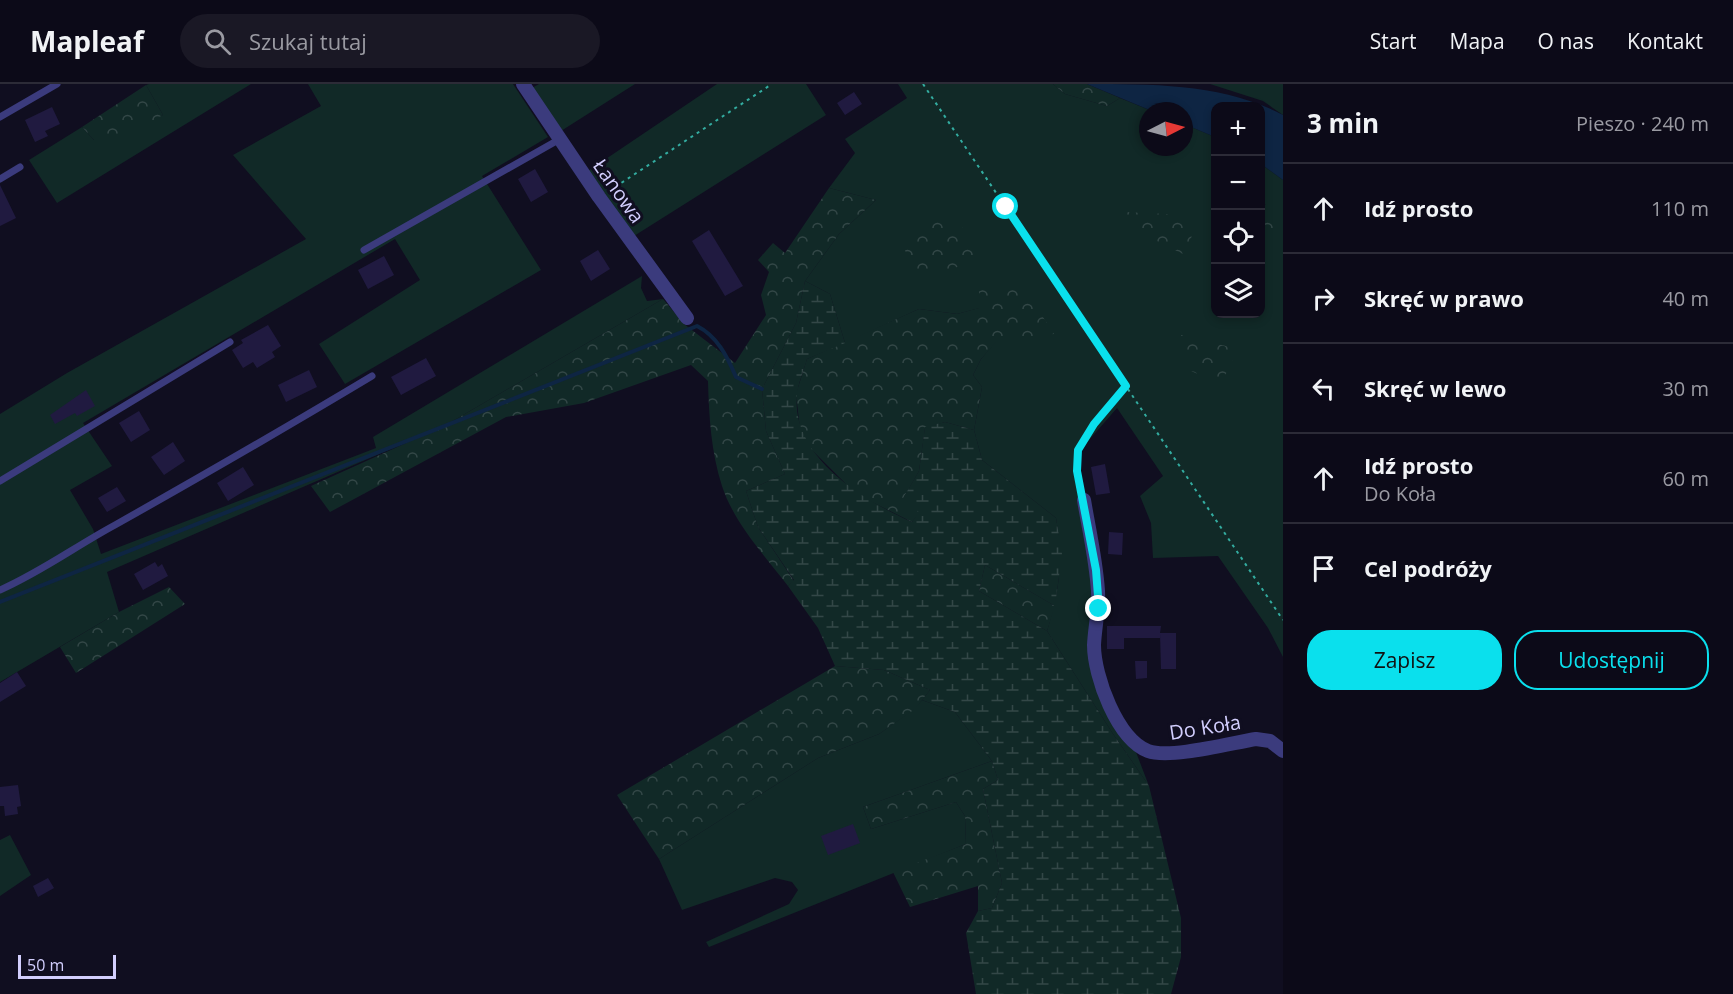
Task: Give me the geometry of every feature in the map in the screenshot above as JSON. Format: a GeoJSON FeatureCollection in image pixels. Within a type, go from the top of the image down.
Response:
{"type":"FeatureCollection","features":[{"type":"Feature","properties":{"kind":"street","name":"Łanowa"},"geometry":{"type":"LineString","coordinates":[[522,84],[599,197],[687,318]]}},
{"type":"Feature","properties":{"kind":"street","name":"Do Koła"},"geometry":{"type":"LineString","coordinates":[[1084,500],[1096,570],[1099,609],[1094,645],[1098,679],[1123,728],[1133,742],[1147,751],[1164,754],[1256,739],[1270,741],[1283,751]]}},
{"type":"Feature","properties":{"kind":"lane"},"geometry":{"type":"LineString","coordinates":[[0,117],[57,84]]}},
{"type":"Feature","properties":{"kind":"lane"},"geometry":{"type":"LineString","coordinates":[[364,250],[560,139]]}},
{"type":"Feature","properties":{"kind":"lane"},"geometry":{"type":"LineString","coordinates":[[0,179],[20,167]]}},
{"type":"Feature","properties":{"kind":"lane"},"geometry":{"type":"LineString","coordinates":[[0,481],[230,342]]}},
{"type":"Feature","properties":{"kind":"lane"},"geometry":{"type":"LineString","coordinates":[[0,590],[49,566],[101,532],[207,475],[372,376]]}},
{"type":"Feature","properties":{"kind":"path"},"geometry":{"type":"LineString","coordinates":[[599,197],[772,84]]}},
{"type":"Feature","properties":{"kind":"path"},"geometry":{"type":"LineString","coordinates":[[923,84],[1283,620]]}},
{"type":"Feature","properties":{"kind":"path"},"geometry":{"type":"LineString","coordinates":[[1084,500],[1077,471],[1078,450],[1094,424],[1126,386]]}},
{"type":"Feature","properties":{"kind":"green space"},"geometry":{"type":"Polygon","coordinates":[[[251,84],[57,203],[29,160],[82,127],[94,140],[163,115],[146,85],[251,84]]]}},
{"type":"Feature","properties":{"kind":"green space"},"geometry":{"type":"Polygon","coordinates":[[[308,84],[513,84],[548,137],[482,176],[541,270],[345,384],[319,344],[420,280],[395,239],[83,423],[112,466],[70,490],[93,529],[101,554],[376,448],[373,437],[642,276],[641,288],[647,301],[663,299],[446,425],[107,572],[119,612],[0,682],[0,414],[67,373],[306,239],[233,155],[321,106],[308,84]]]}},
{"type":"Feature","properties":{"kind":"green space"},"geometry":{"type":"Polygon","coordinates":[[[539,84],[635,84],[561,131],[532,88],[539,84]]]}},
{"type":"Feature","properties":{"kind":"green space"},"geometry":{"type":"Polygon","coordinates":[[[717,84],[806,84],[826,115],[634,236],[588,171],[717,84]]]}},
{"type":"Feature","properties":{"kind":"green space"},"geometry":{"type":"Polygon","coordinates":[[[898,84],[1053,84],[1065,94],[1107,106],[1120,98],[1139,106],[1139,156],[1193,156],[1193,128],[1211,135],[1211,318],[1265,318],[1265,242],[1267,242],[1265,167],[1283,180],[1283,657],[1268,628],[1218,556],[1153,558],[1151,523],[1140,496],[1163,476],[1117,408],[1083,447],[1073,470],[1092,563],[1094,607],[1089,642],[1091,671],[1117,729],[1136,752],[1149,786],[1047,631],[1059,575],[1056,518],[982,460],[974,430],[982,387],[973,375],[981,359],[997,340],[980,308],[957,314],[919,309],[845,343],[830,294],[805,281],[839,234],[876,200],[829,188],[855,153],[845,139],[907,98],[898,84]]]}},
{"type":"Feature","properties":{"kind":"green space"},"geometry":{"type":"Polygon","coordinates":[[[1053,84],[1087,84],[1120,98],[1107,106],[1065,94],[1053,84]]]}},
{"type":"Feature","properties":{"kind":"green space"},"geometry":{"type":"Polygon","coordinates":[[[1210,84],[1283,84],[1283,115],[1263,101],[1210,84]]]}},
{"type":"Feature","properties":{"kind":"green space"},"geometry":{"type":"Polygon","coordinates":[[[146,85],[163,115],[111,143],[94,140],[82,127],[146,85]]]}},
{"type":"Feature","properties":{"kind":"green space"},"geometry":{"type":"Polygon","coordinates":[[[829,188],[876,200],[839,234],[805,281],[796,323],[762,389],[766,431],[785,474],[746,491],[758,527],[794,581],[788,586],[751,539],[727,500],[718,473],[713,447],[708,381],[691,365],[584,403],[506,417],[330,512],[311,486],[446,425],[663,299],[684,324],[735,363],[766,315],[761,295],[769,272],[758,260],[773,243],[785,253],[829,188]]]}},
{"type":"Feature","properties":{"kind":"green space"},"geometry":{"type":"Polygon","coordinates":[[[1265,205],[1276,210],[1280,231],[1267,243],[1265,243],[1265,205]]]}},
{"type":"Feature","properties":{"kind":"green space"},"geometry":{"type":"Polygon","coordinates":[[[1125,212],[1167,214],[1195,227],[1185,255],[1124,225],[1125,212]]]}},
{"type":"Feature","properties":{"kind":"green space"},"geometry":{"type":"Polygon","coordinates":[[[955,215],[979,257],[948,271],[913,269],[901,241],[929,221],[955,215]]]}},
{"type":"Feature","properties":{"kind":"green space"},"geometry":{"type":"Polygon","coordinates":[[[1017,277],[1054,334],[998,340],[981,359],[973,375],[982,387],[974,430],[945,422],[925,428],[919,471],[903,499],[920,512],[912,522],[856,494],[810,448],[800,429],[796,394],[807,359],[919,309],[957,314],[979,308],[979,291],[1017,277]]]}},
{"type":"Feature","properties":{"kind":"green space"},"geometry":{"type":"Polygon","coordinates":[[[805,281],[830,294],[845,343],[807,359],[797,395],[798,417],[806,438],[818,457],[834,474],[873,502],[912,522],[919,512],[902,500],[919,471],[925,427],[945,422],[974,430],[982,460],[1056,518],[1062,554],[1055,606],[985,565],[979,591],[1047,631],[1149,786],[1181,918],[1181,957],[1171,994],[976,994],[966,933],[978,911],[992,908],[1002,883],[983,789],[998,780],[992,761],[955,712],[922,700],[930,690],[884,670],[835,666],[818,628],[788,586],[794,580],[758,527],[746,491],[785,474],[766,431],[762,389],[796,323],[805,281]]]}},
{"type":"Feature","properties":{"kind":"green space"},"geometry":{"type":"Polygon","coordinates":[[[1177,334],[1238,349],[1221,384],[1191,371],[1169,341],[1177,334]]]}},
{"type":"Feature","properties":{"kind":"green space"},"geometry":{"type":"Polygon","coordinates":[[[985,565],[1055,606],[1047,631],[979,591],[985,565]]]}},
{"type":"Feature","properties":{"kind":"green space"},"geometry":{"type":"Polygon","coordinates":[[[169,587],[185,604],[76,673],[60,647],[119,612],[169,587]]]}},
{"type":"Feature","properties":{"kind":"green space"},"geometry":{"type":"Polygon","coordinates":[[[835,666],[884,670],[930,690],[915,709],[879,734],[818,758],[659,859],[617,795],[835,666]]]}},
{"type":"Feature","properties":{"kind":"green space"},"geometry":{"type":"Polygon","coordinates":[[[922,700],[955,712],[992,761],[863,807],[871,829],[956,802],[965,816],[966,844],[709,947],[706,942],[789,904],[798,890],[792,882],[775,878],[682,910],[659,859],[818,758],[879,734],[914,709],[922,700]]]}},
{"type":"Feature","properties":{"kind":"green space"},"geometry":{"type":"Polygon","coordinates":[[[992,761],[998,780],[983,789],[1002,883],[992,908],[978,911],[978,886],[910,907],[893,872],[966,844],[965,816],[956,802],[871,829],[863,807],[992,761]]]}},
{"type":"Feature","properties":{"kind":"green space"},"geometry":{"type":"Polygon","coordinates":[[[10,835],[31,875],[0,896],[0,840],[10,835]]]}},
{"type":"Feature","properties":{"kind":"water"},"geometry":{"type":"Polygon","coordinates":[[[1087,84],[1138,84],[1189,88],[1251,102],[1211,102],[1211,135],[1193,128],[1193,102],[1139,102],[1139,106],[1087,84]]]}},
{"type":"Feature","properties":{"kind":"water"},"geometry":{"type":"Polygon","coordinates":[[[1265,107],[1283,115],[1283,180],[1265,167],[1265,107]]]}},
{"type":"Feature","properties":{"kind":"building"},"geometry":{"type":"Polygon","coordinates":[[[854,92],[862,104],[845,115],[837,103],[854,92]]]}},
{"type":"Feature","properties":{"kind":"building"},"geometry":{"type":"Polygon","coordinates":[[[52,107],[60,124],[45,131],[48,136],[35,142],[25,120],[52,107]]]}},
{"type":"Feature","properties":{"kind":"building"},"geometry":{"type":"Polygon","coordinates":[[[535,169],[548,192],[531,202],[518,179],[535,169]]]}},
{"type":"Feature","properties":{"kind":"building"},"geometry":{"type":"Polygon","coordinates":[[[0,185],[16,218],[0,226],[0,185]]]}},
{"type":"Feature","properties":{"kind":"building"},"geometry":{"type":"Polygon","coordinates":[[[709,230],[743,286],[725,296],[692,241],[709,230]]]}},
{"type":"Feature","properties":{"kind":"building"},"geometry":{"type":"Polygon","coordinates":[[[598,250],[610,269],[591,281],[580,261],[598,250]]]}},
{"type":"Feature","properties":{"kind":"building"},"geometry":{"type":"Polygon","coordinates":[[[384,256],[394,275],[368,289],[358,270],[384,256]]]}},
{"type":"Feature","properties":{"kind":"building"},"geometry":{"type":"Polygon","coordinates":[[[268,325],[281,346],[272,352],[275,357],[257,368],[253,362],[243,368],[232,350],[243,343],[241,340],[268,325]]]}},
{"type":"Feature","properties":{"kind":"building"},"geometry":{"type":"Polygon","coordinates":[[[426,358],[436,376],[401,395],[391,377],[426,358]]]}},
{"type":"Feature","properties":{"kind":"building"},"geometry":{"type":"Polygon","coordinates":[[[309,370],[317,387],[286,402],[278,385],[309,370]]]}},
{"type":"Feature","properties":{"kind":"building"},"geometry":{"type":"Polygon","coordinates":[[[86,390],[95,406],[77,416],[75,413],[55,424],[50,415],[86,390]]]}},
{"type":"Feature","properties":{"kind":"building"},"geometry":{"type":"Polygon","coordinates":[[[139,411],[150,430],[131,442],[119,423],[139,411]]]}},
{"type":"Feature","properties":{"kind":"building"},"geometry":{"type":"Polygon","coordinates":[[[173,442],[185,461],[164,475],[151,457],[173,442]]]}},
{"type":"Feature","properties":{"kind":"building"},"geometry":{"type":"Polygon","coordinates":[[[1105,464],[1110,493],[1096,495],[1091,467],[1105,464]]]}},
{"type":"Feature","properties":{"kind":"building"},"geometry":{"type":"Polygon","coordinates":[[[243,467],[254,485],[228,501],[217,483],[243,467]]]}},
{"type":"Feature","properties":{"kind":"building"},"geometry":{"type":"Polygon","coordinates":[[[117,487],[126,501],[107,512],[98,498],[117,487]]]}},
{"type":"Feature","properties":{"kind":"building"},"geometry":{"type":"Polygon","coordinates":[[[1109,532],[1123,533],[1122,555],[1108,554],[1109,532]]]}},
{"type":"Feature","properties":{"kind":"building"},"geometry":{"type":"Polygon","coordinates":[[[155,562],[158,567],[162,564],[168,576],[143,590],[134,574],[155,562]]]}},
{"type":"Feature","properties":{"kind":"building"},"geometry":{"type":"Polygon","coordinates":[[[1107,626],[1161,626],[1160,633],[1176,633],[1176,669],[1161,669],[1160,634],[1160,638],[1124,638],[1124,649],[1107,649],[1107,626]]]}},
{"type":"Feature","properties":{"kind":"building"},"geometry":{"type":"Polygon","coordinates":[[[1135,661],[1147,661],[1147,678],[1136,679],[1135,661]]]}},
{"type":"Feature","properties":{"kind":"building"},"geometry":{"type":"Polygon","coordinates":[[[17,672],[26,686],[0,702],[0,683],[17,672]]]}},
{"type":"Feature","properties":{"kind":"building"},"geometry":{"type":"Polygon","coordinates":[[[18,785],[21,806],[17,807],[18,814],[5,816],[4,806],[0,806],[0,787],[18,785]]]}},
{"type":"Feature","properties":{"kind":"building"},"geometry":{"type":"Polygon","coordinates":[[[853,824],[860,843],[828,855],[821,836],[853,824]]]}},
{"type":"Feature","properties":{"kind":"building"},"geometry":{"type":"Polygon","coordinates":[[[48,878],[54,888],[38,897],[33,886],[48,878]]]}},
{"type":"Feature","properties":{"kind":"waterway"},"geometry":{"type":"LineString","coordinates":[[0,602],[697,326],[716,341],[736,377],[762,389]]}},
{"type":"Feature","properties":{"kind":"route"},"geometry":{"type":"LineString","coordinates":[[1006,207],[1126,386],[1094,424],[1078,450],[1077,471],[1096,570],[1099,609]]}}]}
